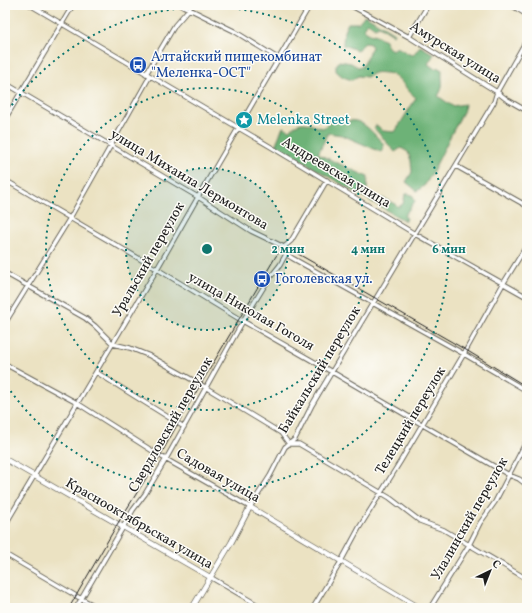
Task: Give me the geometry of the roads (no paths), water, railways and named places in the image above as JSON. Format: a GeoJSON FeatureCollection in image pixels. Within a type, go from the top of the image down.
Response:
{"type":"FeatureCollection","features":[{"type":"Feature","properties":{"kind":"main road","name":"Краснооктябрьская улица"},"geometry":{"type":"LineString","coordinates":[[5,458],[210,577]]}},
{"type":"Feature","properties":{"kind":"main road","name":"Садовая улица"},"geometry":{"type":"LineString","coordinates":[[250,507],[420,608]]}},
{"type":"Feature","properties":{"kind":"main road","name":"Байкальский переулок"},"geometry":{"type":"LineString","coordinates":[[192,608],[231,543],[250,507]]}},
{"type":"Feature","properties":{"kind":"street","name":"Андреевская улица"},"geometry":{"type":"LineString","coordinates":[[30,5],[327,180],[415,234],[527,297]]}},
{"type":"Feature","properties":{"kind":"street"},"geometry":{"type":"LineString","coordinates":[[5,119],[73,5]]}},
{"type":"Feature","properties":{"kind":"street"},"geometry":{"type":"LineString","coordinates":[[181,5],[234,31],[279,59]]}},
{"type":"Feature","properties":{"kind":"street"},"geometry":{"type":"LineString","coordinates":[[146,74],[175,25],[192,5]]}},
{"type":"Feature","properties":{"kind":"street","name":"Уральский переулок"},"geometry":{"type":"LineString","coordinates":[[5,525],[158,269],[198,197],[310,5]]}},
{"type":"Feature","properties":{"kind":"street","name":"Амурская улица"},"geometry":{"type":"LineString","coordinates":[[350,5],[409,37],[506,99],[527,110]]}},
{"type":"Feature","properties":{"kind":"street"},"geometry":{"type":"LineString","coordinates":[[409,37],[428,5]]}},
{"type":"Feature","properties":{"kind":"street"},"geometry":{"type":"LineString","coordinates":[[511,5],[527,15]]}},
{"type":"Feature","properties":{"kind":"street","name":"Байкальский переулок"},"geometry":{"type":"LineString","coordinates":[[250,507],[270,476],[286,447],[295,439],[312,405],[494,102],[497,92],[527,39]]}},
{"type":"Feature","properties":{"kind":"street"},"geometry":{"type":"LineString","coordinates":[[5,323],[70,218],[150,76]]}},
{"type":"Feature","properties":{"kind":"street","name":"улица Михаила Лермонтова"},"geometry":{"type":"LineString","coordinates":[[5,83],[198,197],[251,232],[284,247]]}},
{"type":"Feature","properties":{"kind":"street"},"geometry":{"type":"LineString","coordinates":[[456,166],[527,206]]}},
{"type":"Feature","properties":{"kind":"street","name":"улица Николая Гоголя"},"geometry":{"type":"LineString","coordinates":[[5,180],[158,269],[242,321],[527,485]]}},
{"type":"Feature","properties":{"kind":"street"},"geometry":{"type":"LineString","coordinates":[[327,180],[291,241],[284,247],[286,254],[527,391]]}},
{"type":"Feature","properties":{"kind":"street","name":"Телецкий переулок"},"geometry":{"type":"LineString","coordinates":[[313,608],[527,245]]}},
{"type":"Feature","properties":{"kind":"street","name":"Свердловский переулок"},"geometry":{"type":"LineString","coordinates":[[76,608],[133,510],[145,494],[166,459],[242,321],[286,254]]}},
{"type":"Feature","properties":{"kind":"street"},"geometry":{"type":"LineString","coordinates":[[5,273],[90,322],[113,344],[130,348],[150,356],[205,387],[281,433],[290,444],[299,444],[394,501],[420,520],[444,530],[527,579]]}},
{"type":"Feature","properties":{"kind":"street","name":"Садовая улица"},"geometry":{"type":"LineString","coordinates":[[5,364],[77,404],[166,459],[250,507]]}},
{"type":"Feature","properties":{"kind":"street"},"geometry":{"type":"LineString","coordinates":[[96,372],[184,427]]}},
{"type":"Feature","properties":{"kind":"street","name":"Улалинский переулок"},"geometry":{"type":"LineString","coordinates":[[430,608],[469,545],[476,529],[495,502],[527,440]]}},
{"type":"Feature","properties":{"kind":"street"},"geometry":{"type":"LineString","coordinates":[[5,554],[99,608]]}},
{"type":"Feature","properties":{"kind":"street","name":"Краснооктябрьская улица"},"geometry":{"type":"LineString","coordinates":[[210,577],[263,608]]}},
{"type":"Feature","properties":{"kind":"tram line"},"geometry":{"type":"LineString","coordinates":[[69,608],[118,523],[160,456],[276,256],[282,251],[293,251],[466,350],[527,387]]}},
{"type":"Feature","properties":{"kind":"place","name":"Алтайский пищекомбинат \"Меленка-ОСТ\""},"geometry":{"type":"Point","coordinates":[138,65]}},
{"type":"Feature","properties":{"kind":"place","name":"Melenka Street"},"geometry":{"type":"Point","coordinates":[244,120]}},
{"type":"Feature","properties":{"kind":"place","name":"Гоголевская ул."},"geometry":{"type":"Point","coordinates":[262,279]}}]}
